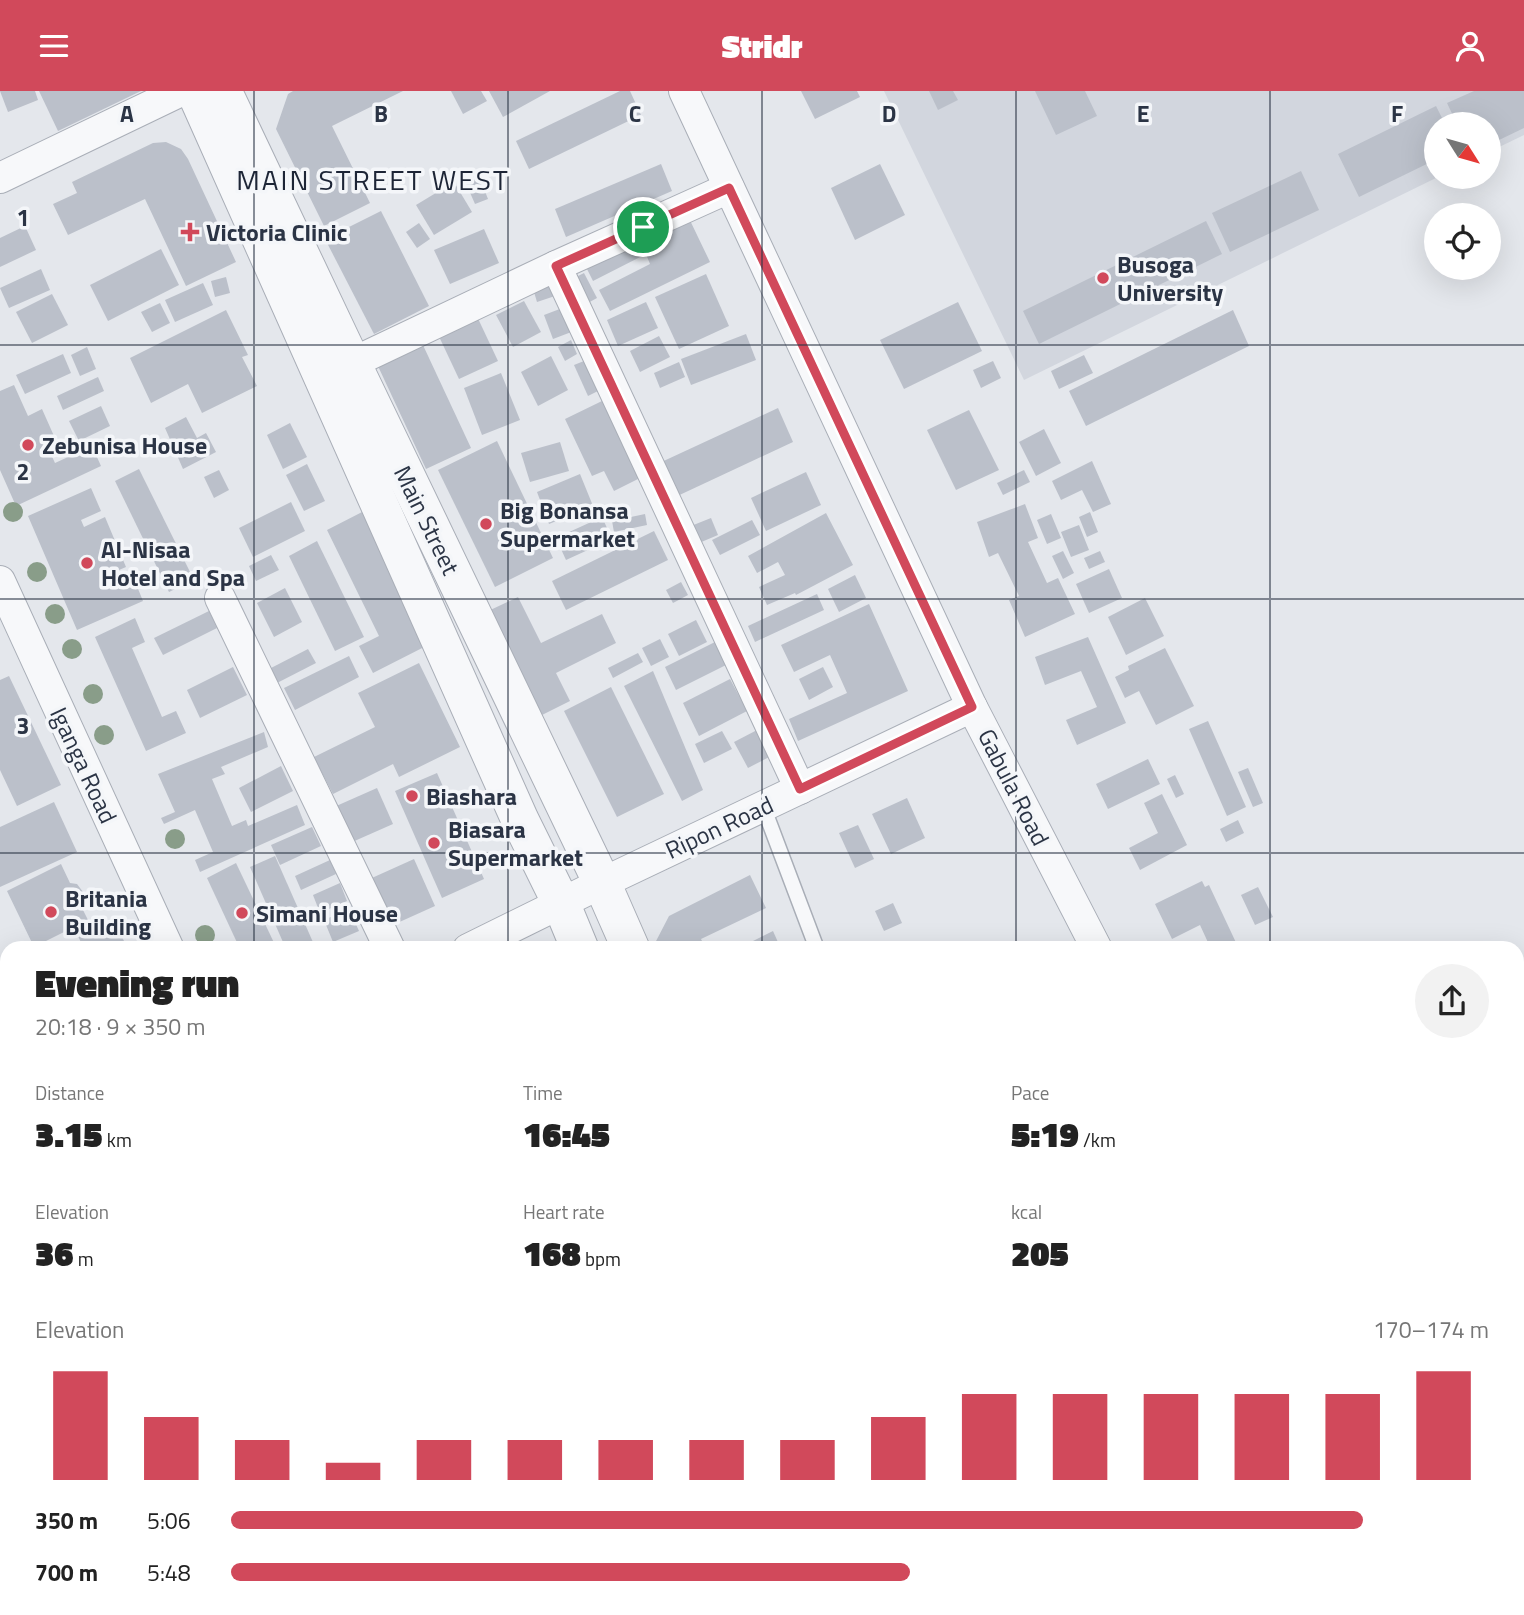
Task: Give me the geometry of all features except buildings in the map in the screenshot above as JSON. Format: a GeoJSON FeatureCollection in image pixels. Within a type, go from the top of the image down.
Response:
{"type":"FeatureCollection","features":[{"type":"Feature","properties":{"kind":"street"},"geometry":{"type":"LineString","coordinates":[[0,178],[181,91]]}},
{"type":"Feature","properties":{"kind":"street","name":"Main Street"},"geometry":{"type":"LineString","coordinates":[[195,91],[577,941]]}},
{"type":"Feature","properties":{"kind":"street","name":"Main Street"},"geometry":{"type":"LineString","coordinates":[[223,91],[627,941]]}},
{"type":"Feature","properties":{"kind":"street","name":"Gabula Road"},"geometry":{"type":"LineString","coordinates":[[684,91],[972,707],[1093,941]]}},
{"type":"Feature","properties":{"kind":"street"},"geometry":{"type":"LineString","coordinates":[[352,363],[729,188]]}},
{"type":"Feature","properties":{"kind":"street"},"geometry":{"type":"LineString","coordinates":[[556,266],[800,789]]}},
{"type":"Feature","properties":{"kind":"street","name":"Iganga Road"},"geometry":{"type":"LineString","coordinates":[[0,581],[165,941]]}},
{"type":"Feature","properties":{"kind":"street"},"geometry":{"type":"LineString","coordinates":[[220,598],[386,941]]}},
{"type":"Feature","properties":{"kind":"street","name":"Ripon Road"},"geometry":{"type":"LineString","coordinates":[[485,941],[972,707]]}},
{"type":"Feature","properties":{"kind":"lane"},"geometry":{"type":"LineString","coordinates":[[763,806],[814,941]]}},
{"type":"Feature","properties":{"kind":"shaded area","name":"Busoga University"},"geometry":{"type":"Polygon","coordinates":[[[884,91],[1509,91],[1524,123],[1524,135],[1502,146],[1502,112],[1424,112],[1424,184],[1024,380],[884,91]]]}},
{"type":"Feature","properties":{"kind":"place","name":"Victoria Clinic"},"geometry":{"type":"Point","coordinates":[190,232]}},
{"type":"Feature","properties":{"kind":"place","name":"Busoga University"},"geometry":{"type":"Point","coordinates":[1103,278]}},
{"type":"Feature","properties":{"kind":"place","name":"Zebunisa House"},"geometry":{"type":"Point","coordinates":[28,445]}},
{"type":"Feature","properties":{"kind":"place","name":"Big Bonansa Supermarket"},"geometry":{"type":"Point","coordinates":[486,524]}},
{"type":"Feature","properties":{"kind":"place","name":"Al-Nisaa Hotel and Spa"},"geometry":{"type":"Point","coordinates":[87,563]}},
{"type":"Feature","properties":{"kind":"place","name":"Biashara"},"geometry":{"type":"Point","coordinates":[412,796]}},
{"type":"Feature","properties":{"kind":"place","name":"Biasara Supermarket"},"geometry":{"type":"Point","coordinates":[434,843]}},
{"type":"Feature","properties":{"kind":"place","name":"Britania Building"},"geometry":{"type":"Point","coordinates":[51,912]}},
{"type":"Feature","properties":{"kind":"place","name":"Simani House"},"geometry":{"type":"Point","coordinates":[242,913]}},
{"type":"Feature","properties":{"kind":"district","name":"MAIN STREET WEST"},"geometry":{"type":"Point","coordinates":[373,179]}},
{"type":"Feature","properties":{"kind":"route"},"geometry":{"type":"LineString","coordinates":[[729,188],[972,707],[800,789],[556,266],[643,227],[729,188]]}}]}
